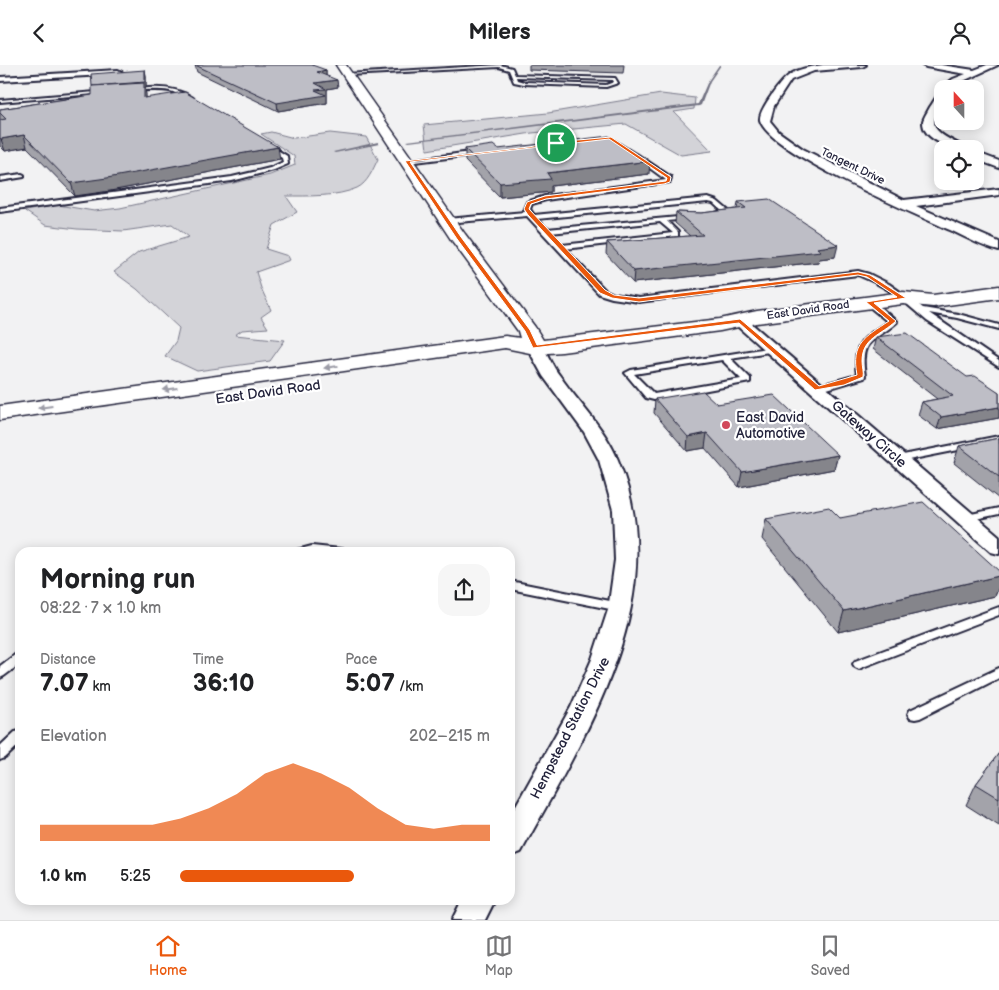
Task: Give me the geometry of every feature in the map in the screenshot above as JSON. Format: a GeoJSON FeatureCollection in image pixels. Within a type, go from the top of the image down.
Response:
{"type":"FeatureCollection","features":[{"type":"Feature","properties":{"kind":"street","name":"Tangent Drive"},"geometry":{"type":"LineString","coordinates":[[862,65],[810,70],[793,75],[788,78],[766,112],[764,120],[771,130],[816,162],[999,247]]}},
{"type":"Feature","properties":{"kind":"street"},"geometry":{"type":"LineString","coordinates":[[926,65],[975,73]]}},
{"type":"Feature","properties":{"kind":"street"},"geometry":{"type":"LineString","coordinates":[[958,80],[994,65]]}},
{"type":"Feature","properties":{"kind":"street","name":"Hempstead Station Drive"},"geometry":{"type":"LineString","coordinates":[[345,70],[447,221],[528,331],[540,360],[559,388],[593,430],[609,459],[619,487],[627,530],[627,560],[620,607],[603,667],[562,749],[515,834]]}},
{"type":"Feature","properties":{"kind":"street"},"geometry":{"type":"LineString","coordinates":[[0,79],[130,71]]}},
{"type":"Feature","properties":{"kind":"street"},"geometry":{"type":"LineString","coordinates":[[934,109],[928,120],[928,124],[936,135],[945,140]]}},
{"type":"Feature","properties":{"kind":"street"},"geometry":{"type":"LineString","coordinates":[[984,159],[999,165]]}},
{"type":"Feature","properties":{"kind":"street"},"geometry":{"type":"LineString","coordinates":[[902,203],[999,192]]}},
{"type":"Feature","properties":{"kind":"street","name":"East David Road"},"geometry":{"type":"LineString","coordinates":[[903,298],[916,290],[999,279]]}},
{"type":"Feature","properties":{"kind":"street","name":"East David Road"},"geometry":{"type":"LineString","coordinates":[[0,429],[512,356],[535,347],[740,321],[869,302],[903,298],[934,301],[999,292]]}},
{"type":"Feature","properties":{"kind":"street","name":"Gateway Circle"},"geometry":{"type":"LineString","coordinates":[[740,321],[999,547]]}},
{"type":"Feature","properties":{"kind":"street","name":"East David Road"},"geometry":{"type":"LineString","coordinates":[[0,413],[505,342],[535,347]]}},
{"type":"Feature","properties":{"kind":"street"},"geometry":{"type":"LineString","coordinates":[[468,920],[476,905]]}},
{"type":"Feature","properties":{"kind":"lane"},"geometry":{"type":"LineString","coordinates":[[345,70],[499,66],[511,69],[513,76],[515,81],[524,83],[606,86],[616,83],[615,79],[513,76]]}},
{"type":"Feature","properties":{"kind":"lane"},"geometry":{"type":"LineString","coordinates":[[124,91],[169,89],[182,93],[198,103]]}},
{"type":"Feature","properties":{"kind":"lane"},"geometry":{"type":"LineString","coordinates":[[0,101],[115,91]]}},
{"type":"Feature","properties":{"kind":"lane"},"geometry":{"type":"LineString","coordinates":[[0,210],[232,179],[272,169],[286,163],[285,157],[261,142]]}},
{"type":"Feature","properties":{"kind":"lane"},"geometry":{"type":"LineString","coordinates":[[629,151],[669,178],[668,181],[534,200],[529,203],[527,209],[602,292],[624,299],[639,300],[858,273],[868,276],[922,310],[930,319],[998,363]]}},
{"type":"Feature","properties":{"kind":"lane"},"geometry":{"type":"LineString","coordinates":[[407,161],[482,153]]}},
{"type":"Feature","properties":{"kind":"lane"},"geometry":{"type":"LineString","coordinates":[[0,179],[22,176]]}},
{"type":"Feature","properties":{"kind":"lane"},"geometry":{"type":"LineString","coordinates":[[447,221],[708,200],[727,212],[707,215]]}},
{"type":"Feature","properties":{"kind":"lane"},"geometry":{"type":"LineString","coordinates":[[547,231],[698,216]]}},
{"type":"Feature","properties":{"kind":"lane"},"geometry":{"type":"LineString","coordinates":[[562,247],[676,235],[662,220]]}},
{"type":"Feature","properties":{"kind":"lane"},"geometry":{"type":"LineString","coordinates":[[817,389],[841,383],[861,375],[858,363],[860,349],[866,339],[893,321],[869,302]]}},
{"type":"Feature","properties":{"kind":"lane"},"geometry":{"type":"LineString","coordinates":[[922,310],[958,316],[999,327]]}},
{"type":"Feature","properties":{"kind":"lane"},"geometry":{"type":"LineString","coordinates":[[724,357],[747,380],[654,397],[649,396],[630,373],[724,357],[772,349]]}},
{"type":"Feature","properties":{"kind":"lane"},"geometry":{"type":"LineString","coordinates":[[898,459],[999,439]]}},
{"type":"Feature","properties":{"kind":"lane"},"geometry":{"type":"LineString","coordinates":[[966,518],[999,511]]}},
{"type":"Feature","properties":{"kind":"lane"},"geometry":{"type":"LineString","coordinates":[[515,586],[620,607]]}},
{"type":"Feature","properties":{"kind":"lane"},"geometry":{"type":"LineString","coordinates":[[859,664],[999,611]]}},
{"type":"Feature","properties":{"kind":"lane"},"geometry":{"type":"LineString","coordinates":[[0,673],[15,661]]}},
{"type":"Feature","properties":{"kind":"lane"},"geometry":{"type":"LineString","coordinates":[[915,714],[999,673]]}},
{"type":"Feature","properties":{"kind":"lane"},"geometry":{"type":"LineString","coordinates":[[0,754],[15,740]]}},
{"type":"Feature","properties":{"kind":"shaded area"},"geometry":{"type":"Polygon","coordinates":[[[661,94],[695,98],[694,109],[674,112],[712,151],[681,155],[626,124],[532,133],[427,150],[424,125],[548,113],[661,94]]]}},
{"type":"Feature","properties":{"kind":"shaded area"},"geometry":{"type":"Polygon","coordinates":[[[271,132],[294,138],[330,133],[366,137],[378,159],[367,179],[357,188],[341,193],[286,196],[297,212],[274,225],[266,249],[288,256],[290,260],[256,272],[271,310],[261,317],[268,328],[242,330],[235,335],[285,340],[270,361],[197,371],[165,356],[176,341],[179,328],[137,289],[114,272],[139,252],[189,237],[172,224],[123,231],[77,229],[45,225],[25,211],[58,205],[94,211],[120,208],[270,175],[295,165],[294,156],[261,134],[271,132]]]}},
{"type":"Feature","properties":{"kind":"building"},"geometry":{"type":"Polygon","coordinates":[[[195,65],[312,65],[326,70],[317,72],[337,80],[315,83],[326,89],[315,90],[326,95],[277,103],[195,65]]]}},
{"type":"Feature","properties":{"kind":"building"},"geometry":{"type":"Polygon","coordinates":[[[145,70],[145,82],[92,86],[91,74],[145,70]]]}},
{"type":"Feature","properties":{"kind":"building"},"geometry":{"type":"Polygon","coordinates":[[[144,83],[144,98],[185,92],[278,147],[71,183],[24,135],[0,138],[0,120],[6,119],[0,113],[0,109],[92,95],[92,86],[144,83]]]}},
{"type":"Feature","properties":{"kind":"building"},"geometry":{"type":"Polygon","coordinates":[[[609,136],[650,161],[547,173],[551,179],[500,183],[465,149],[493,145],[498,149],[609,136]]]}},
{"type":"Feature","properties":{"kind":"building"},"geometry":{"type":"Polygon","coordinates":[[[769,199],[838,245],[817,248],[821,251],[634,271],[607,242],[703,235],[676,212],[701,213],[746,208],[738,202],[769,199]]]}},
{"type":"Feature","properties":{"kind":"building"},"geometry":{"type":"Polygon","coordinates":[[[907,333],[967,377],[975,376],[999,392],[999,407],[941,417],[922,402],[953,396],[876,337],[907,333]]]}},
{"type":"Feature","properties":{"kind":"building"},"geometry":{"type":"Polygon","coordinates":[[[703,391],[717,404],[774,395],[838,455],[742,472],[707,433],[688,437],[655,399],[703,391]]]}},
{"type":"Feature","properties":{"kind":"building"},"geometry":{"type":"Polygon","coordinates":[[[999,438],[999,477],[959,446],[999,438]]]}},
{"type":"Feature","properties":{"kind":"building"},"geometry":{"type":"Polygon","coordinates":[[[923,502],[999,571],[999,576],[844,611],[766,519],[829,507],[840,518],[923,502]]]}},
{"type":"Feature","properties":{"kind":"building"},"geometry":{"type":"Polygon","coordinates":[[[999,753],[999,798],[976,784],[999,753]]]}},
{"type":"Feature","properties":{"kind":"waterway"},"geometry":{"type":"LineString","coordinates":[[409,141],[699,105],[709,81],[720,65]]}},
{"type":"Feature","properties":{"kind":"waterway"},"geometry":{"type":"LineString","coordinates":[[335,152],[378,143]]}},
{"type":"Feature","properties":{"kind":"place","name":"East David Automotive"},"geometry":{"type":"Point","coordinates":[726,425]}},
{"type":"Feature","properties":{"kind":"route"},"geometry":{"type":"LineString","coordinates":[[610,138],[669,178],[664,183],[545,198],[529,203],[527,209],[529,214],[537,220],[602,292],[624,299],[639,300],[858,273],[868,276],[903,298],[869,302],[893,321],[866,339],[860,349],[858,363],[861,375],[841,383],[817,389],[740,321],[535,347],[528,331],[459,238],[407,161],[529,148],[556,143],[610,138]]}}]}
